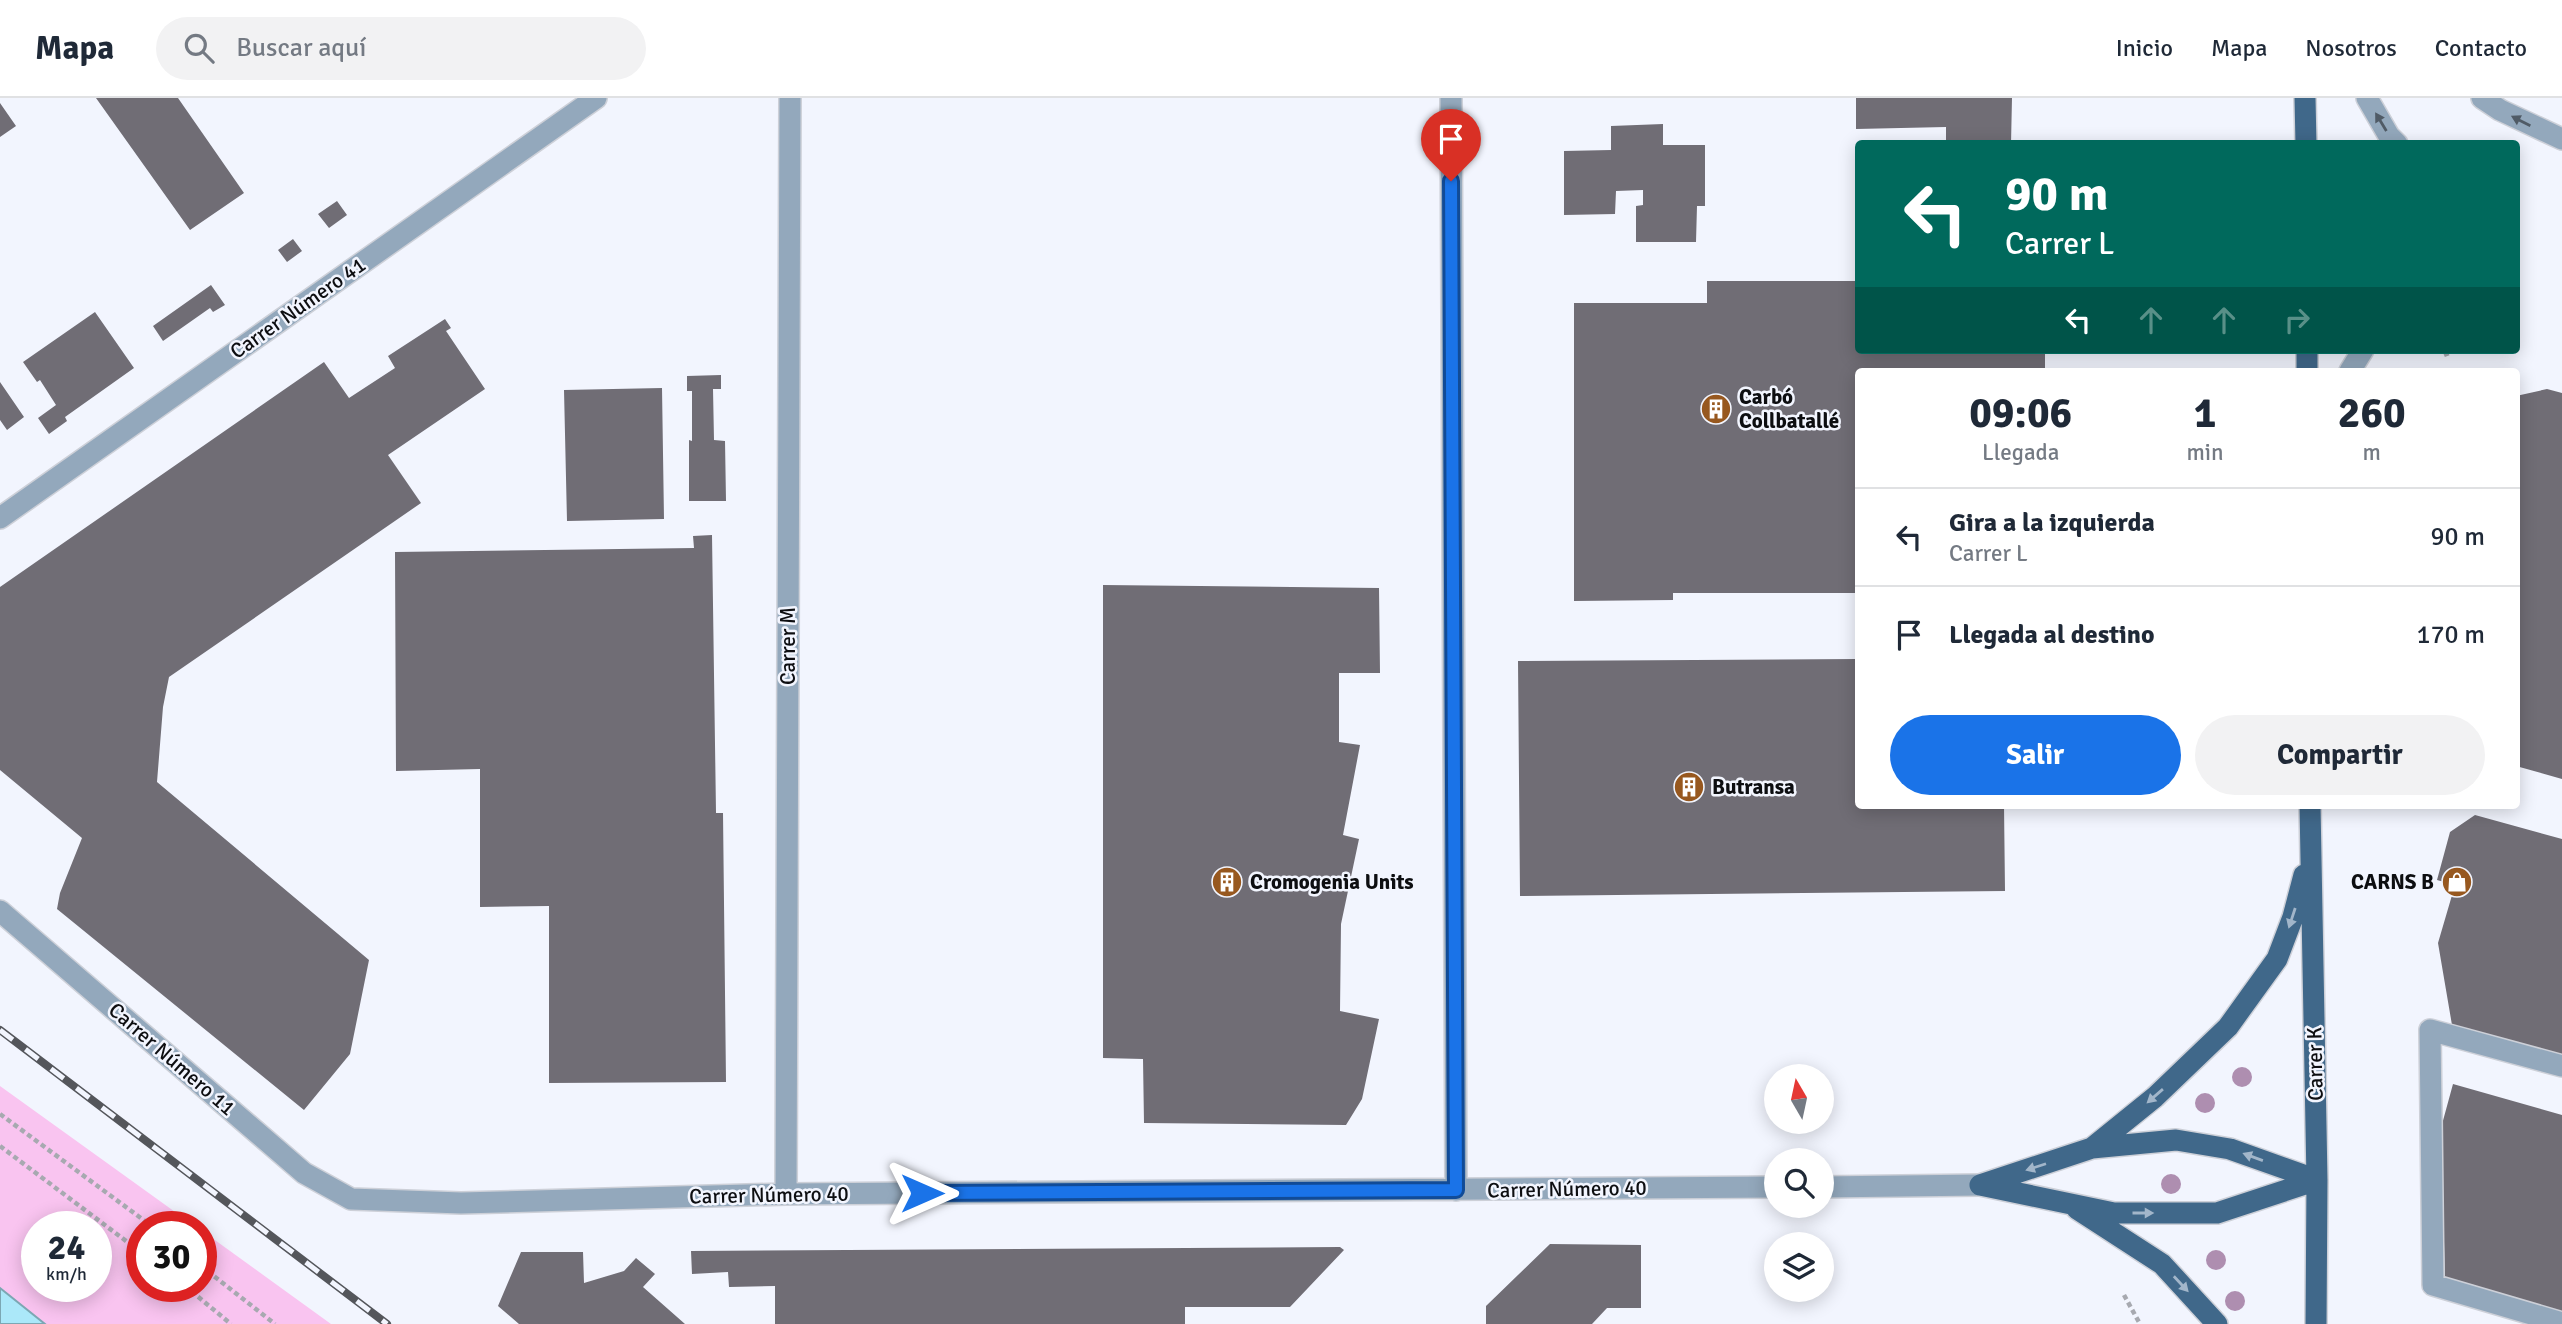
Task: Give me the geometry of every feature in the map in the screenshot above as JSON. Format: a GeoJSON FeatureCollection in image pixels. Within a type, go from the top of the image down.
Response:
{"type":"FeatureCollection","features":[{"type":"Feature","properties":{"kind":"main road"},"geometry":{"type":"LineString","coordinates":[[2305,98],[2306,140]]}},
{"type":"Feature","properties":{"kind":"main road","name":"Carrer K"},"geometry":{"type":"LineString","coordinates":[[2310,809],[2317,1180],[2316,1324]]}},
{"type":"Feature","properties":{"kind":"main road"},"geometry":{"type":"LineString","coordinates":[[2092,1148],[2155,1097],[2228,1027],[2277,959],[2293,917],[2311,853]]}},
{"type":"Feature","properties":{"kind":"main road"},"geometry":{"type":"LineString","coordinates":[[1980,1185],[2092,1148],[2176,1140],[2230,1149],[2317,1180]]}},
{"type":"Feature","properties":{"kind":"main road"},"geometry":{"type":"LineString","coordinates":[[1980,1185],[2114,1213],[2217,1213],[2317,1180]]}},
{"type":"Feature","properties":{"kind":"main road"},"geometry":{"type":"LineString","coordinates":[[2066,1203],[2162,1264],[2217,1324]]}},
{"type":"Feature","properties":{"kind":"street","name":"Carrer Número 41"},"geometry":{"type":"LineString","coordinates":[[0,518],[596,98]]}},
{"type":"Feature","properties":{"kind":"street","name":"Carrer M"},"geometry":{"type":"LineString","coordinates":[[786,1194],[790,98]]}},
{"type":"Feature","properties":{"kind":"street"},"geometry":{"type":"LineString","coordinates":[[1451,98],[1456,1190]]}},
{"type":"Feature","properties":{"kind":"street"},"geometry":{"type":"LineString","coordinates":[[2367,98],[2393,140]]}},
{"type":"Feature","properties":{"kind":"street"},"geometry":{"type":"LineString","coordinates":[[2482,98],[2500,110],[2562,139]]}},
{"type":"Feature","properties":{"kind":"street","name":"Carrer Número 11"},"geometry":{"type":"LineString","coordinates":[[0,911],[304,1173],[351,1199]]}},
{"type":"Feature","properties":{"kind":"street"},"geometry":{"type":"LineString","coordinates":[[2562,1066],[2430,1030],[2433,1285],[2562,1323]]}},
{"type":"Feature","properties":{"kind":"street"},"geometry":{"type":"LineString","coordinates":[[1834,1187],[1980,1185]]}},
{"type":"Feature","properties":{"kind":"street","name":"Carrer Número 40"},"geometry":{"type":"LineString","coordinates":[[351,1199],[461,1203],[786,1194],[1764,1187]]}},
{"type":"Feature","properties":{"kind":"path"},"geometry":{"type":"LineString","coordinates":[[0,1114],[131,1211]]}},
{"type":"Feature","properties":{"kind":"path"},"geometry":{"type":"LineString","coordinates":[[0,1146],[126,1241]]}},
{"type":"Feature","properties":{"kind":"path"},"geometry":{"type":"LineString","coordinates":[[217,1279],[275,1324]]}},
{"type":"Feature","properties":{"kind":"path"},"geometry":{"type":"LineString","coordinates":[[2124,1295],[2140,1324]]}},
{"type":"Feature","properties":{"kind":"path"},"geometry":{"type":"LineString","coordinates":[[204,1302],[231,1324]]}},
{"type":"Feature","properties":{"kind":"shaded area"},"geometry":{"type":"Polygon","coordinates":[[[0,1086],[174,1211],[126,1211],[126,1302],[217,1302],[217,1242],[331,1324],[45,1324],[0,1288],[0,1086]]]}},
{"type":"Feature","properties":{"kind":"water"},"geometry":{"type":"Polygon","coordinates":[[[0,1288],[45,1324],[0,1324],[0,1288]]]}},
{"type":"Feature","properties":{"kind":"building"},"geometry":{"type":"Polygon","coordinates":[[[96,98],[178,98],[244,193],[190,230],[96,98]]]}},
{"type":"Feature","properties":{"kind":"building"},"geometry":{"type":"Polygon","coordinates":[[[1856,98],[2012,98],[2011,140],[1946,140],[1946,127],[1856,129],[1856,98]]]}},
{"type":"Feature","properties":{"kind":"building"},"geometry":{"type":"Polygon","coordinates":[[[0,103],[16,126],[0,137],[0,103]]]}},
{"type":"Feature","properties":{"kind":"building"},"geometry":{"type":"Polygon","coordinates":[[[1663,124],[1663,145],[1705,145],[1705,206],[1697,206],[1696,242],[1636,242],[1636,206],[1643,205],[1643,190],[1616,191],[1615,214],[1564,215],[1564,151],[1611,150],[1611,126],[1663,124]]]}},
{"type":"Feature","properties":{"kind":"building"},"geometry":{"type":"Polygon","coordinates":[[[337,201],[347,215],[329,228],[318,214],[337,201]]]}},
{"type":"Feature","properties":{"kind":"building"},"geometry":{"type":"Polygon","coordinates":[[[293,239],[302,251],[287,262],[278,250],[293,239]]]}},
{"type":"Feature","properties":{"kind":"building","name":"Carbó Collbatallé"},"geometry":{"type":"Polygon","coordinates":[[[1707,281],[1855,281],[1855,354],[2045,354],[2045,368],[1855,368],[1855,593],[1673,593],[1673,600],[1574,601],[1574,303],[1707,303],[1707,281]]]}},
{"type":"Feature","properties":{"kind":"building"},"geometry":{"type":"Polygon","coordinates":[[[211,285],[225,305],[213,312],[210,308],[163,341],[153,326],[211,285]]]}},
{"type":"Feature","properties":{"kind":"building"},"geometry":{"type":"Polygon","coordinates":[[[95,312],[134,368],[65,417],[67,421],[49,434],[38,418],[56,405],[40,380],[37,382],[23,362],[95,312]]]}},
{"type":"Feature","properties":{"kind":"building"},"geometry":{"type":"Polygon","coordinates":[[[445,319],[451,328],[446,331],[485,389],[388,455],[421,503],[169,677],[163,707],[157,782],[369,960],[350,1054],[304,1110],[57,909],[60,893],[82,838],[0,770],[0,587],[324,362],[349,398],[395,368],[388,356],[445,319]]]}},
{"type":"Feature","properties":{"kind":"building"},"geometry":{"type":"Polygon","coordinates":[[[721,375],[721,389],[713,389],[714,440],[725,441],[726,501],[689,501],[692,391],[687,391],[687,376],[721,375]]]}},
{"type":"Feature","properties":{"kind":"building"},"geometry":{"type":"Polygon","coordinates":[[[0,382],[24,417],[7,430],[0,420],[0,382]]]}},
{"type":"Feature","properties":{"kind":"building"},"geometry":{"type":"Polygon","coordinates":[[[662,388],[664,519],[567,521],[564,390],[662,388]]]}},
{"type":"Feature","properties":{"kind":"building"},"geometry":{"type":"Polygon","coordinates":[[[2547,389],[2562,393],[2562,779],[2520,767],[2520,395],[2547,389]]]}},
{"type":"Feature","properties":{"kind":"building"},"geometry":{"type":"Polygon","coordinates":[[[712,535],[716,813],[723,813],[726,1082],[549,1083],[549,906],[480,907],[480,769],[396,771],[395,552],[694,548],[693,536],[712,535]]]}},
{"type":"Feature","properties":{"kind":"building","name":"Cromogenia Units"},"geometry":{"type":"Polygon","coordinates":[[[1103,585],[1379,588],[1380,673],[1339,673],[1339,742],[1360,745],[1343,835],[1359,839],[1341,924],[1340,1011],[1379,1019],[1362,1099],[1346,1125],[1144,1123],[1143,1059],[1103,1058],[1103,585]]]}},
{"type":"Feature","properties":{"kind":"building","name":"Butransa"},"geometry":{"type":"Polygon","coordinates":[[[1855,659],[1855,809],[2004,809],[2005,891],[1520,896],[1518,661],[1855,659]]]}},
{"type":"Feature","properties":{"kind":"building"},"geometry":{"type":"Polygon","coordinates":[[[2475,815],[2562,839],[2562,1056],[2452,1025],[2438,943],[2455,885],[2437,880],[2450,832],[2475,815]]]}},
{"type":"Feature","properties":{"kind":"building"},"geometry":{"type":"Polygon","coordinates":[[[2453,1084],[2562,1115],[2562,1313],[2445,1280],[2441,1128],[2453,1084]]]}},
{"type":"Feature","properties":{"kind":"building"},"geometry":{"type":"Polygon","coordinates":[[[1550,1244],[1641,1245],[1641,1308],[1607,1308],[1592,1324],[1486,1324],[1486,1306],[1550,1244]]]}},
{"type":"Feature","properties":{"kind":"building"},"geometry":{"type":"Polygon","coordinates":[[[1340,1247],[1344,1250],[1290,1307],[1185,1307],[1185,1324],[775,1324],[775,1286],[729,1287],[728,1272],[692,1274],[691,1251],[1340,1247]]]}},
{"type":"Feature","properties":{"kind":"building"},"geometry":{"type":"Polygon","coordinates":[[[521,1252],[583,1252],[584,1283],[624,1271],[636,1258],[655,1274],[643,1287],[685,1324],[519,1324],[498,1306],[521,1252]]]}},
{"type":"Feature","properties":{"kind":"railway"},"geometry":{"type":"LineString","coordinates":[[0,1030],[387,1324]]}},
{"type":"Feature","properties":{"kind":"place","name":"Carbó Collbatallé"},"geometry":{"type":"Point","coordinates":[1716,409]}},
{"type":"Feature","properties":{"kind":"place","name":"Butransa"},"geometry":{"type":"Point","coordinates":[1689,787]}},
{"type":"Feature","properties":{"kind":"place","name":"Cromogenia Units"},"geometry":{"type":"Point","coordinates":[1227,882]}},
{"type":"Feature","properties":{"kind":"place","name":"CARNS B"},"geometry":{"type":"Point","coordinates":[2457,882]}},
{"type":"Feature","properties":{"kind":"route"},"geometry":{"type":"LineString","coordinates":[[922,1193],[1456,1190],[1451,181]]}}]}
